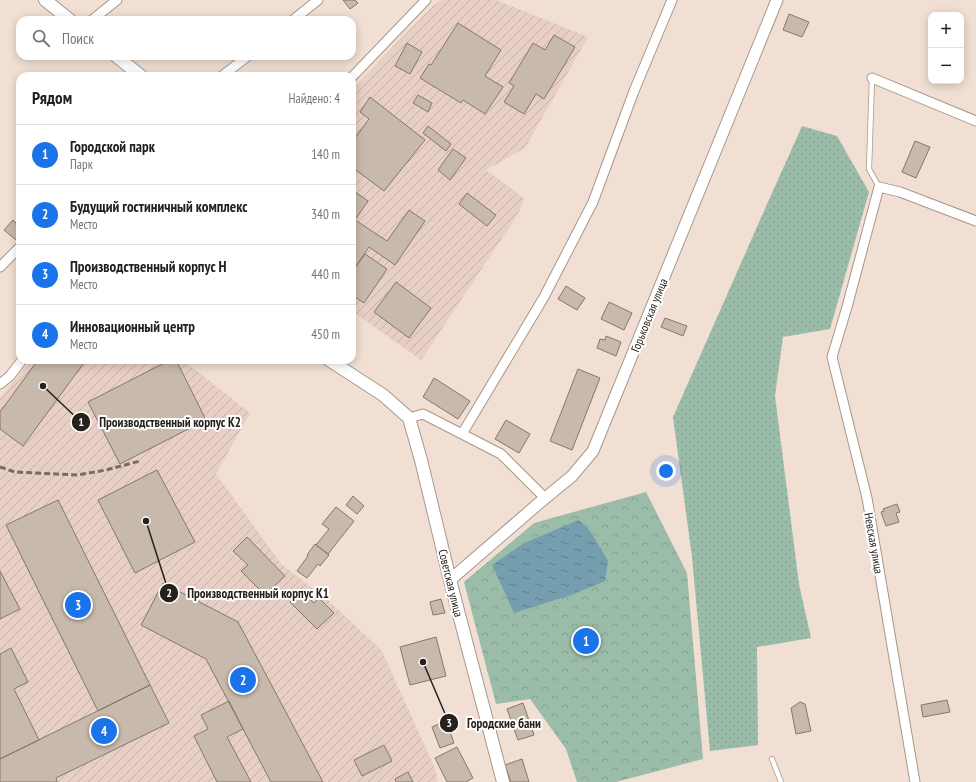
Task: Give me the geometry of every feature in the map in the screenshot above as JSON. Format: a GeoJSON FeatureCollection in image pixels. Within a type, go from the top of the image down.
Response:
{"type":"FeatureCollection","features":[{"type":"Feature","properties":{"kind":"main road"},"geometry":{"type":"LineString","coordinates":[[44,0],[65,16]]}},
{"type":"Feature","properties":{"kind":"main road"},"geometry":{"type":"LineString","coordinates":[[121,60],[136,72]]}},
{"type":"Feature","properties":{"kind":"main road"},"geometry":{"type":"LineString","coordinates":[[336,364],[383,395],[409,418]]}},
{"type":"Feature","properties":{"kind":"main road","name":"Советская улица"},"geometry":{"type":"LineString","coordinates":[[409,418],[503,782]]}},
{"type":"Feature","properties":{"kind":"street"},"geometry":{"type":"LineString","coordinates":[[97,16],[117,0]]}},
{"type":"Feature","properties":{"kind":"street"},"geometry":{"type":"LineString","coordinates":[[298,16],[318,0]]}},
{"type":"Feature","properties":{"kind":"street"},"geometry":{"type":"LineString","coordinates":[[356,74],[426,0]]}},
{"type":"Feature","properties":{"kind":"street"},"geometry":{"type":"LineString","coordinates":[[462,434],[544,297],[593,202],[634,91],[672,0]]}},
{"type":"Feature","properties":{"kind":"street","name":"Горьковская улица"},"geometry":{"type":"LineString","coordinates":[[450,580],[572,476],[593,451],[777,0]]}},
{"type":"Feature","properties":{"kind":"street"},"geometry":{"type":"LineString","coordinates":[[227,72],[243,60]]}},
{"type":"Feature","properties":{"kind":"street"},"geometry":{"type":"LineString","coordinates":[[872,78],[976,121]]}},
{"type":"Feature","properties":{"kind":"street"},"geometry":{"type":"LineString","coordinates":[[879,187],[900,192],[976,221]]}},
{"type":"Feature","properties":{"kind":"street","name":"Невская улица"},"geometry":{"type":"LineString","coordinates":[[879,187],[847,308],[832,357],[867,498],[915,782]]}},
{"type":"Feature","properties":{"kind":"street"},"geometry":{"type":"LineString","coordinates":[[0,268],[16,251]]}},
{"type":"Feature","properties":{"kind":"street"},"geometry":{"type":"LineString","coordinates":[[0,384],[10,376],[19,364]]}},
{"type":"Feature","properties":{"kind":"street"},"geometry":{"type":"LineString","coordinates":[[409,418],[423,414],[501,454],[545,498]]}},
{"type":"Feature","properties":{"kind":"lane"},"geometry":{"type":"LineString","coordinates":[[872,78],[869,169],[879,187]]}},
{"type":"Feature","properties":{"kind":"lane"},"geometry":{"type":"LineString","coordinates":[[772,759],[781,782]]}},
{"type":"Feature","properties":{"kind":"shaded area"},"geometry":{"type":"Polygon","coordinates":[[[441,0],[496,0],[588,37],[525,148],[486,170],[524,198],[518,214],[421,360],[356,314],[356,85],[433,6],[441,0]]]}},
{"type":"Feature","properties":{"kind":"shaded area"},"geometry":{"type":"Polygon","coordinates":[[[28,364],[188,364],[250,413],[216,474],[282,565],[327,599],[382,651],[436,771],[437,782],[0,782],[0,398],[28,364]]]}},
{"type":"Feature","properties":{"kind":"green space"},"geometry":{"type":"Polygon","coordinates":[[[802,126],[837,136],[869,192],[830,329],[783,337],[775,396],[799,584],[811,638],[757,647],[758,745],[710,751],[692,557],[673,417],[802,126]]]}},
{"type":"Feature","properties":{"kind":"green space"},"geometry":{"type":"Polygon","coordinates":[[[646,492],[687,573],[703,759],[616,782],[577,782],[566,749],[530,699],[496,704],[464,582],[534,523],[646,492]]]}},
{"type":"Feature","properties":{"kind":"water"},"geometry":{"type":"Polygon","coordinates":[[[579,520],[590,531],[608,561],[605,581],[571,595],[514,613],[492,565],[524,543],[579,520]]]}},
{"type":"Feature","properties":{"kind":"building"},"geometry":{"type":"Polygon","coordinates":[[[343,0],[355,0],[358,3],[350,9],[343,0]]]}},
{"type":"Feature","properties":{"kind":"building"},"geometry":{"type":"Polygon","coordinates":[[[789,14],[809,22],[802,37],[783,30],[789,14]]]}},
{"type":"Feature","properties":{"kind":"building"},"geometry":{"type":"Polygon","coordinates":[[[458,23],[501,50],[485,76],[503,87],[485,114],[463,100],[461,103],[420,78],[429,64],[431,65],[458,23]]]}},
{"type":"Feature","properties":{"kind":"building"},"geometry":{"type":"Polygon","coordinates":[[[554,35],[575,47],[544,99],[536,94],[524,114],[504,102],[514,86],[509,83],[533,43],[545,50],[554,35]]]}},
{"type":"Feature","properties":{"kind":"building"},"geometry":{"type":"Polygon","coordinates":[[[407,43],[422,52],[410,74],[395,66],[407,43]]]}},
{"type":"Feature","properties":{"kind":"building"},"geometry":{"type":"Polygon","coordinates":[[[418,95],[432,103],[428,112],[413,103],[418,95]]]}},
{"type":"Feature","properties":{"kind":"building"},"geometry":{"type":"Polygon","coordinates":[[[370,97],[425,140],[384,191],[356,170],[356,137],[369,119],[360,112],[370,97]]]}},
{"type":"Feature","properties":{"kind":"building"},"geometry":{"type":"Polygon","coordinates":[[[428,126],[451,144],[446,151],[423,133],[428,126]]]}},
{"type":"Feature","properties":{"kind":"building"},"geometry":{"type":"Polygon","coordinates":[[[915,141],[930,147],[916,178],[902,172],[915,141]]]}},
{"type":"Feature","properties":{"kind":"building"},"geometry":{"type":"Polygon","coordinates":[[[453,149],[466,158],[450,180],[438,170],[453,149]]]}},
{"type":"Feature","properties":{"kind":"building"},"geometry":{"type":"Polygon","coordinates":[[[356,193],[368,201],[356,219],[356,193]]]}},
{"type":"Feature","properties":{"kind":"building"},"geometry":{"type":"Polygon","coordinates":[[[467,193],[496,215],[487,226],[459,204],[467,193]]]}},
{"type":"Feature","properties":{"kind":"building"},"geometry":{"type":"Polygon","coordinates":[[[409,210],[425,221],[395,265],[369,247],[356,266],[356,221],[387,241],[409,210]]]}},
{"type":"Feature","properties":{"kind":"building"},"geometry":{"type":"Polygon","coordinates":[[[13,220],[16,223],[16,240],[4,230],[13,220]]]}},
{"type":"Feature","properties":{"kind":"building"},"geometry":{"type":"Polygon","coordinates":[[[365,254],[387,269],[364,303],[356,298],[356,266],[365,254]]]}},
{"type":"Feature","properties":{"kind":"building"},"geometry":{"type":"Polygon","coordinates":[[[396,282],[431,308],[409,338],[374,312],[396,282]]]}},
{"type":"Feature","properties":{"kind":"building"},"geometry":{"type":"Polygon","coordinates":[[[566,286],[585,298],[577,310],[558,299],[566,286]]]}},
{"type":"Feature","properties":{"kind":"building"},"geometry":{"type":"Polygon","coordinates":[[[609,302],[632,313],[624,330],[601,319],[609,302]]]}},
{"type":"Feature","properties":{"kind":"building"},"geometry":{"type":"Polygon","coordinates":[[[665,318],[687,326],[683,336],[661,327],[665,318]]]}},
{"type":"Feature","properties":{"kind":"building"},"geometry":{"type":"Polygon","coordinates":[[[606,336],[621,342],[616,356],[597,348],[600,339],[605,340],[606,336]]]}},
{"type":"Feature","properties":{"kind":"building"},"geometry":{"type":"Polygon","coordinates":[[[35,364],[83,364],[23,446],[0,429],[0,412],[35,364]]]}},
{"type":"Feature","properties":{"kind":"building"},"geometry":{"type":"Polygon","coordinates":[[[162,364],[178,364],[206,420],[120,464],[88,402],[162,364]]]}},
{"type":"Feature","properties":{"kind":"building"},"geometry":{"type":"Polygon","coordinates":[[[578,369],[600,378],[572,450],[550,441],[578,369]]]}},
{"type":"Feature","properties":{"kind":"building"},"geometry":{"type":"Polygon","coordinates":[[[434,378],[470,401],[458,419],[423,397],[434,378]]]}},
{"type":"Feature","properties":{"kind":"building"},"geometry":{"type":"Polygon","coordinates":[[[506,420],[530,434],[519,453],[495,439],[506,420]]]}},
{"type":"Feature","properties":{"kind":"building"},"geometry":{"type":"Polygon","coordinates":[[[157,470],[195,542],[135,573],[98,500],[157,470]]]}},
{"type":"Feature","properties":{"kind":"building"},"geometry":{"type":"Polygon","coordinates":[[[353,496],[364,506],[357,514],[346,505],[353,496]]]}},
{"type":"Feature","properties":{"kind":"building"},"geometry":{"type":"Polygon","coordinates":[[[58,500],[150,685],[98,711],[6,525],[58,500]]]}},
{"type":"Feature","properties":{"kind":"building"},"geometry":{"type":"Polygon","coordinates":[[[897,504],[900,512],[896,513],[899,522],[886,526],[881,512],[884,511],[883,509],[897,504]]]}},
{"type":"Feature","properties":{"kind":"building"},"geometry":{"type":"Polygon","coordinates":[[[336,507],[354,521],[328,554],[316,545],[329,529],[322,524],[336,507]]]}},
{"type":"Feature","properties":{"kind":"building"},"geometry":{"type":"Polygon","coordinates":[[[247,537],[285,576],[265,595],[241,571],[248,565],[233,551],[247,537]]]}},
{"type":"Feature","properties":{"kind":"building"},"geometry":{"type":"Polygon","coordinates":[[[315,544],[329,555],[320,566],[318,564],[307,578],[297,571],[315,544]]]}},
{"type":"Feature","properties":{"kind":"building"},"geometry":{"type":"Polygon","coordinates":[[[0,571],[20,609],[0,619],[0,571]]]}},
{"type":"Feature","properties":{"kind":"building"},"geometry":{"type":"Polygon","coordinates":[[[163,583],[238,622],[323,782],[271,782],[206,659],[141,625],[163,583]]]}},
{"type":"Feature","properties":{"kind":"building"},"geometry":{"type":"Polygon","coordinates":[[[301,591],[314,603],[319,598],[334,613],[317,629],[290,602],[301,591]]]}},
{"type":"Feature","properties":{"kind":"building"},"geometry":{"type":"Polygon","coordinates":[[[441,599],[445,613],[433,615],[430,602],[441,599]]]}},
{"type":"Feature","properties":{"kind":"building"},"geometry":{"type":"Polygon","coordinates":[[[436,637],[446,676],[410,685],[400,647],[436,637]]]}},
{"type":"Feature","properties":{"kind":"building"},"geometry":{"type":"Polygon","coordinates":[[[11,648],[28,682],[14,689],[39,740],[0,759],[0,654],[11,648]]]}},
{"type":"Feature","properties":{"kind":"building"},"geometry":{"type":"Polygon","coordinates":[[[150,685],[169,723],[56,778],[57,782],[0,782],[0,759],[150,685]]]}},
{"type":"Feature","properties":{"kind":"building"},"geometry":{"type":"Polygon","coordinates":[[[947,700],[950,712],[923,717],[921,705],[947,700]]]}},
{"type":"Feature","properties":{"kind":"building"},"geometry":{"type":"Polygon","coordinates":[[[229,701],[243,729],[227,737],[251,782],[217,782],[194,736],[208,729],[201,715],[229,701]]]}},
{"type":"Feature","properties":{"kind":"building"},"geometry":{"type":"Polygon","coordinates":[[[800,702],[805,704],[811,731],[796,734],[791,708],[800,702]]]}},
{"type":"Feature","properties":{"kind":"building"},"geometry":{"type":"Polygon","coordinates":[[[523,703],[534,735],[518,740],[507,709],[523,703]]]}},
{"type":"Feature","properties":{"kind":"building"},"geometry":{"type":"Polygon","coordinates":[[[446,721],[454,743],[440,748],[432,727],[446,721]]]}},
{"type":"Feature","properties":{"kind":"building"},"geometry":{"type":"Polygon","coordinates":[[[384,745],[392,761],[362,776],[354,760],[384,745]]]}},
{"type":"Feature","properties":{"kind":"building"},"geometry":{"type":"Polygon","coordinates":[[[457,747],[473,778],[466,782],[447,782],[435,758],[457,747]]]}},
{"type":"Feature","properties":{"kind":"building"},"geometry":{"type":"Polygon","coordinates":[[[522,759],[529,782],[511,782],[505,765],[522,759]]]}},
{"type":"Feature","properties":{"kind":"building"},"geometry":{"type":"Polygon","coordinates":[[[408,772],[413,782],[396,782],[395,779],[408,772]]]}},
{"type":"Feature","properties":{"kind":"railway"},"geometry":{"type":"LineString","coordinates":[[0,467],[15,472],[77,475],[106,470],[140,461]]}},
{"type":"Feature","properties":{"kind":"place","name":"Производственный корпус K2"},"geometry":{"type":"Point","coordinates":[43,386]}},
{"type":"Feature","properties":{"kind":"place","name":"Производственный корпус K1"},"geometry":{"type":"Point","coordinates":[146,521]}},
{"type":"Feature","properties":{"kind":"place","name":"Производственный корпус H"},"geometry":{"type":"Point","coordinates":[78,605]}},
{"type":"Feature","properties":{"kind":"place","name":"Городской парк"},"geometry":{"type":"Point","coordinates":[586,641]}},
{"type":"Feature","properties":{"kind":"place","name":"Городские бани"},"geometry":{"type":"Point","coordinates":[423,662]}},
{"type":"Feature","properties":{"kind":"place","name":"Будущий гостиничный комплекс"},"geometry":{"type":"Point","coordinates":[243,680]}},
{"type":"Feature","properties":{"kind":"place","name":"Инновационный центр"},"geometry":{"type":"Point","coordinates":[104,731]}}]}
